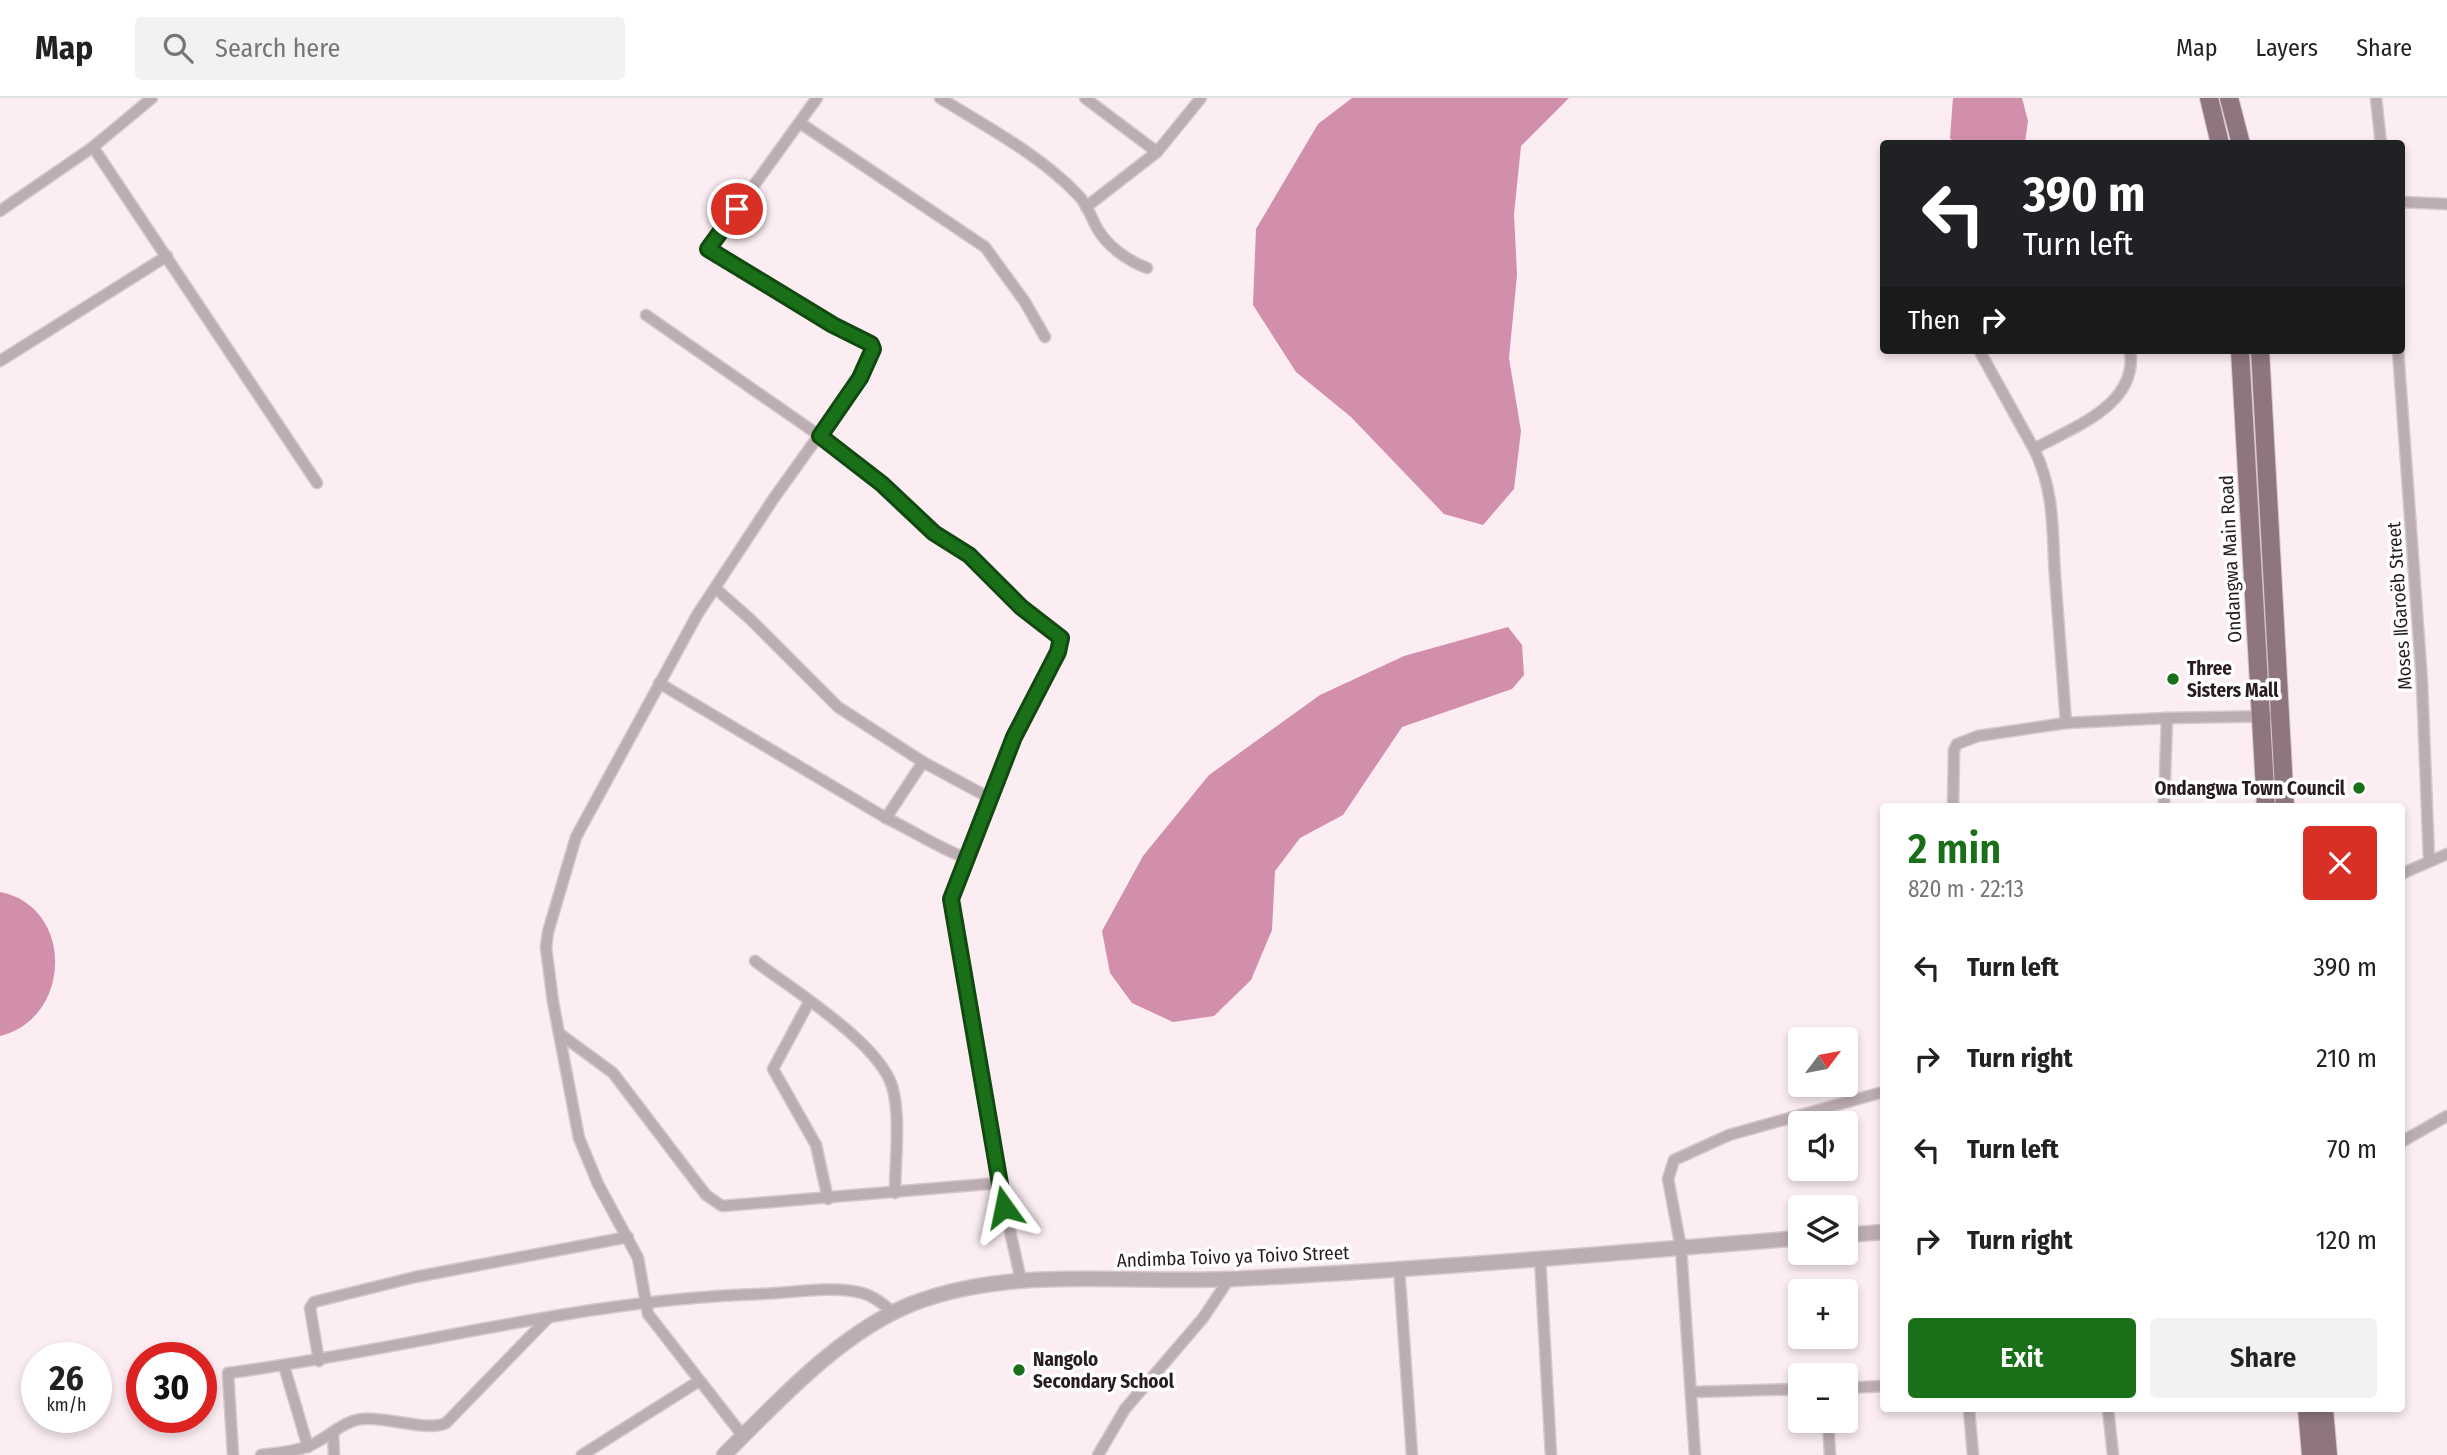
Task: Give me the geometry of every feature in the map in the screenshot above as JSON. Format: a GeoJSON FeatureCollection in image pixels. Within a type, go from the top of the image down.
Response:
{"type":"FeatureCollection","features":[{"type":"Feature","properties":{"kind":"main road"},"geometry":{"type":"LineString","coordinates":[[2209,98],[2219,139],[2239,137],[2230,98]]}},
{"type":"Feature","properties":{"kind":"main road","name":"Ondangwa Main Road"},"geometry":{"type":"LineString","coordinates":[[2240,354],[2266,803]]}},
{"type":"Feature","properties":{"kind":"main road","name":"Ondangwa Main Road"},"geometry":{"type":"LineString","coordinates":[[2260,354],[2285,803]]}},
{"type":"Feature","properties":{"kind":"main road"},"geometry":{"type":"LineString","coordinates":[[2307,1412],[2311,1455]]}},
{"type":"Feature","properties":{"kind":"main road"},"geometry":{"type":"LineString","coordinates":[[2324,1412],[2328,1455]]}},
{"type":"Feature","properties":{"kind":"street"},"geometry":{"type":"LineString","coordinates":[[0,211],[93,147],[152,98]]}},
{"type":"Feature","properties":{"kind":"street"},"geometry":{"type":"LineString","coordinates":[[743,1436],[653,1325],[645,1303],[641,1267],[628,1237],[598,1184],[579,1138],[546,947],[576,837],[659,683],[715,588],[774,498],[860,378],[873,349],[871,344],[833,325],[708,249],[817,98]]}},
{"type":"Feature","properties":{"kind":"street"},"geometry":{"type":"LineString","coordinates":[[940,98],[1002,136],[1081,197],[1098,231],[1119,252],[1147,268]]}},
{"type":"Feature","properties":{"kind":"street"},"geometry":{"type":"LineString","coordinates":[[1085,98],[1157,152]]}},
{"type":"Feature","properties":{"kind":"street"},"geometry":{"type":"LineString","coordinates":[[1086,207],[1157,152],[1201,98]]}},
{"type":"Feature","properties":{"kind":"street"},"geometry":{"type":"LineString","coordinates":[[2376,98],[2381,140]]}},
{"type":"Feature","properties":{"kind":"street"},"geometry":{"type":"LineString","coordinates":[[800,122],[985,247],[1025,302],[1045,337]]}},
{"type":"Feature","properties":{"kind":"street"},"geometry":{"type":"LineString","coordinates":[[93,147],[317,483]]}},
{"type":"Feature","properties":{"kind":"street"},"geometry":{"type":"LineString","coordinates":[[2405,202],[2447,204]]}},
{"type":"Feature","properties":{"kind":"street"},"geometry":{"type":"LineString","coordinates":[[0,361],[167,256]]}},
{"type":"Feature","properties":{"kind":"street"},"geometry":{"type":"LineString","coordinates":[[646,315],[820,436],[882,484],[934,533],[969,555],[1021,607],[1061,638],[1058,652],[1014,737],[988,797],[969,859],[955,886],[951,911],[999,1183],[1021,1280]]}},
{"type":"Feature","properties":{"kind":"street"},"geometry":{"type":"LineString","coordinates":[[1981,354],[2044,470],[2055,521],[2054,555],[2066,723]]}},
{"type":"Feature","properties":{"kind":"street"},"geometry":{"type":"LineString","coordinates":[[2034,449],[2093,416],[2117,398],[2128,383],[2130,354]]}},
{"type":"Feature","properties":{"kind":"street","name":"Moses ǁGaroëb Street"},"geometry":{"type":"LineString","coordinates":[[2398,354],[2422,682],[2429,860]]}},
{"type":"Feature","properties":{"kind":"street"},"geometry":{"type":"LineString","coordinates":[[715,588],[750,618],[838,707],[923,761],[988,797]]}},
{"type":"Feature","properties":{"kind":"street"},"geometry":{"type":"LineString","coordinates":[[659,683],[886,818],[924,835],[949,852],[969,859]]}},
{"type":"Feature","properties":{"kind":"street"},"geometry":{"type":"LineString","coordinates":[[1953,803],[1954,750],[1957,744],[1978,736],[2066,723],[2279,716]]}},
{"type":"Feature","properties":{"kind":"street"},"geometry":{"type":"LineString","coordinates":[[2164,803],[2167,719]]}},
{"type":"Feature","properties":{"kind":"street"},"geometry":{"type":"LineString","coordinates":[[886,818],[923,761]]}},
{"type":"Feature","properties":{"kind":"street"},"geometry":{"type":"LineString","coordinates":[[2405,872],[2447,854]]}},
{"type":"Feature","properties":{"kind":"street"},"geometry":{"type":"LineString","coordinates":[[755,961],[870,1050],[888,1077],[895,1100],[895,1193]]}},
{"type":"Feature","properties":{"kind":"street"},"geometry":{"type":"LineString","coordinates":[[809,1002],[773,1069],[816,1145],[828,1199]]}},
{"type":"Feature","properties":{"kind":"street"},"geometry":{"type":"LineString","coordinates":[[560,1034],[613,1073],[713,1203],[722,1206],[828,1199],[999,1183]]}},
{"type":"Feature","properties":{"kind":"street"},"geometry":{"type":"LineString","coordinates":[[1695,1455],[1681,1248],[1668,1179],[1674,1160],[1729,1135],[1880,1093]]}},
{"type":"Feature","properties":{"kind":"street"},"geometry":{"type":"LineString","coordinates":[[2405,1140],[2447,1116]]}},
{"type":"Feature","properties":{"kind":"street"},"geometry":{"type":"LineString","coordinates":[[1858,1234],[1880,1232]]}},
{"type":"Feature","properties":{"kind":"street"},"geometry":{"type":"LineString","coordinates":[[318,1361],[310,1308],[314,1302],[415,1277],[628,1237]]}},
{"type":"Feature","properties":{"kind":"street","name":"Andimba Toivo ya Toivo Street"},"geometry":{"type":"LineString","coordinates":[[723,1455],[833,1352],[893,1312],[977,1285],[1021,1280],[1230,1279],[1788,1239]]}},
{"type":"Feature","properties":{"kind":"street"},"geometry":{"type":"LineString","coordinates":[[1540,1257],[1551,1455]]}},
{"type":"Feature","properties":{"kind":"street"},"geometry":{"type":"LineString","coordinates":[[1399,1267],[1412,1455]]}},
{"type":"Feature","properties":{"kind":"street"},"geometry":{"type":"LineString","coordinates":[[1098,1455],[1125,1409],[1203,1318],[1230,1279]]}},
{"type":"Feature","properties":{"kind":"street"},"geometry":{"type":"LineString","coordinates":[[233,1455],[228,1373],[318,1361],[474,1328],[718,1295],[847,1291],[870,1296],[893,1312]]}},
{"type":"Feature","properties":{"kind":"street"},"geometry":{"type":"LineString","coordinates":[[261,1455],[308,1447],[362,1419],[410,1422],[430,1428],[446,1423],[549,1317]]}},
{"type":"Feature","properties":{"kind":"street"},"geometry":{"type":"LineString","coordinates":[[284,1366],[308,1447]]}},
{"type":"Feature","properties":{"kind":"street"},"geometry":{"type":"LineString","coordinates":[[582,1455],[699,1381]]}},
{"type":"Feature","properties":{"kind":"street"},"geometry":{"type":"LineString","coordinates":[[1858,1387],[1880,1386]]}},
{"type":"Feature","properties":{"kind":"street"},"geometry":{"type":"LineString","coordinates":[[1691,1392],[1788,1389]]}},
{"type":"Feature","properties":{"kind":"street"},"geometry":{"type":"LineString","coordinates":[[1969,1412],[1973,1455]]}},
{"type":"Feature","properties":{"kind":"street"},"geometry":{"type":"LineString","coordinates":[[2108,1412],[2113,1455]]}},
{"type":"Feature","properties":{"kind":"street"},"geometry":{"type":"LineString","coordinates":[[333,1433],[334,1455]]}},
{"type":"Feature","properties":{"kind":"street"},"geometry":{"type":"LineString","coordinates":[[1829,1433],[1830,1455]]}},
{"type":"Feature","properties":{"kind":"shaded area"},"geometry":{"type":"Polygon","coordinates":[[[1352,98],[1569,98],[1521,146],[1514,214],[1517,275],[1509,358],[1521,431],[1514,489],[1483,525],[1444,514],[1351,417],[1296,372],[1253,305],[1256,229],[1318,124],[1352,98]]]}},
{"type":"Feature","properties":{"kind":"shaded area"},"geometry":{"type":"Polygon","coordinates":[[[1953,98],[2022,98],[2028,121],[2025,140],[1950,138],[1953,98]]]}},
{"type":"Feature","properties":{"kind":"shaded area"},"geometry":{"type":"Polygon","coordinates":[[[1508,627],[1522,645],[1524,675],[1512,689],[1402,727],[1343,815],[1300,838],[1275,871],[1272,930],[1251,980],[1214,1016],[1173,1022],[1132,1003],[1110,973],[1102,931],[1143,856],[1209,775],[1320,695],[1404,656],[1508,627]]]}},
{"type":"Feature","properties":{"kind":"shaded area"},"geometry":{"type":"Polygon","coordinates":[[[0,892],[24,901],[41,918],[52,939],[55,962],[52,986],[41,1008],[24,1025],[0,1036],[0,892]]]}},
{"type":"Feature","properties":{"kind":"place","name":"Three Sisters Mall"},"geometry":{"type":"Point","coordinates":[2173,679]}},
{"type":"Feature","properties":{"kind":"place","name":"Ondangwa Town Council"},"geometry":{"type":"Point","coordinates":[2359,788]}},
{"type":"Feature","properties":{"kind":"place","name":"Nangolo Secondary School"},"geometry":{"type":"Point","coordinates":[1019,1370]}},
{"type":"Feature","properties":{"kind":"route"},"geometry":{"type":"LineString","coordinates":[[737,209],[708,249],[833,325],[866,340],[873,349],[860,378],[820,436],[882,484],[934,533],[969,555],[1021,607],[1061,638],[1058,652],[1014,737],[988,797],[969,859],[951,899],[1004,1207]]}}]}
